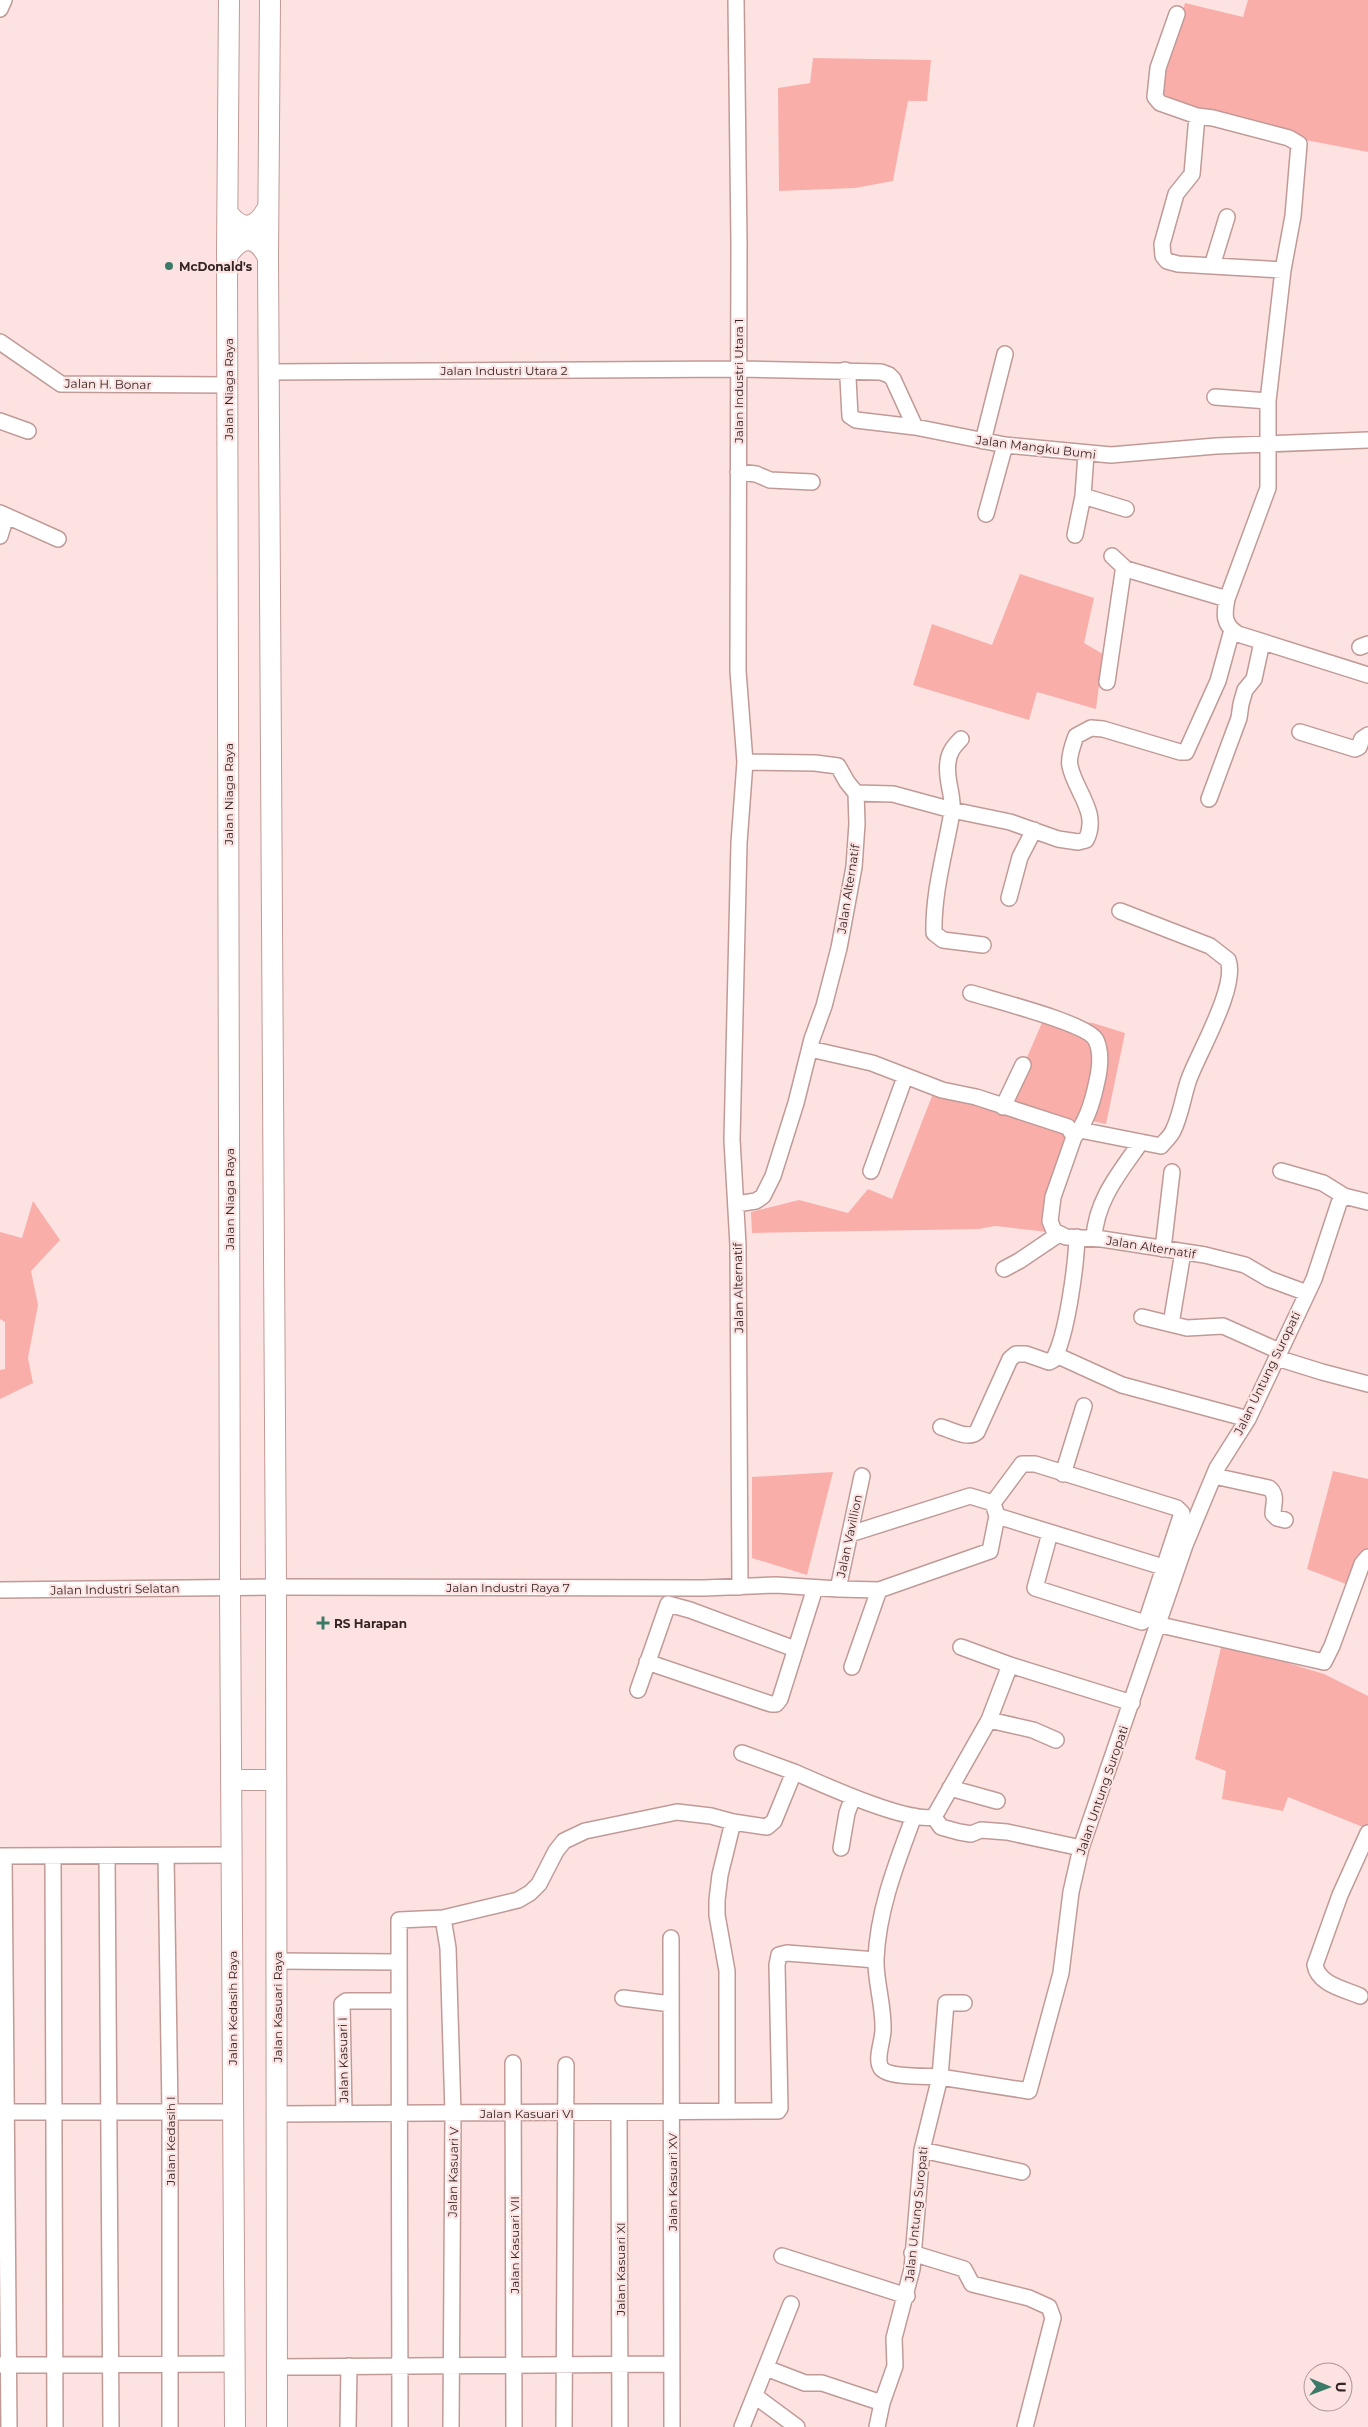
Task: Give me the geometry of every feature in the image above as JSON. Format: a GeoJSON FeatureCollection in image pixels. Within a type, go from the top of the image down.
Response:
{"type":"FeatureCollection","features":[{"type":"Feature","properties":{"kind":"main road","name":"Jalan Niaga Raya"},"geometry":{"type":"LineString","coordinates":[[229,0],[227,257],[230,1588]]}},
{"type":"Feature","properties":{"kind":"main road"},"geometry":{"type":"LineString","coordinates":[[270,0],[268,258],[276,1587]]}},
{"type":"Feature","properties":{"kind":"main road"},"geometry":{"type":"LineString","coordinates":[[228,213],[234,222],[244,226],[254,225],[262,218],[268,208]]}},
{"type":"Feature","properties":{"kind":"main road"},"geometry":{"type":"LineString","coordinates":[[227,257],[234,246],[243,240],[254,241],[262,246],[268,258]]}},
{"type":"Feature","properties":{"kind":"main road","name":"Jalan Kasuari Raya"},"geometry":{"type":"LineString","coordinates":[[276,1587],[277,2427]]}},
{"type":"Feature","properties":{"kind":"main road","name":"Jalan Kedasih Raya"},"geometry":{"type":"LineString","coordinates":[[230,1588],[235,2427]]}},
{"type":"Feature","properties":{"kind":"main road"},"geometry":{"type":"LineString","coordinates":[[230,1780],[276,1780]]}},
{"type":"Feature","properties":{"kind":"street"},"geometry":{"type":"LineString","coordinates":[[0,10],[4,0]]}},
{"type":"Feature","properties":{"kind":"street","name":"Jalan Industri Utara 1"},"geometry":{"type":"LineString","coordinates":[[736,0],[738,671],[745,762]]}},
{"type":"Feature","properties":{"kind":"street"},"geometry":{"type":"LineString","coordinates":[[1177,14],[1158,68],[1155,97],[1160,103],[1197,116],[1213,118],[1289,138],[1299,144],[1293,216],[1283,270],[1268,401],[1270,464],[1267,493],[1227,599],[1224,617],[1232,630],[1262,642],[1368,675]]}},
{"type":"Feature","properties":{"kind":"street"},"geometry":{"type":"LineString","coordinates":[[1197,116],[1192,174],[1176,194],[1162,249],[1167,261],[1178,264],[1283,270]]}},
{"type":"Feature","properties":{"kind":"street"},"geometry":{"type":"LineString","coordinates":[[1212,266],[1227,217]]}},
{"type":"Feature","properties":{"kind":"street","name":"Jalan H. Bonar"},"geometry":{"type":"LineString","coordinates":[[0,342],[61,384],[228,385]]}},
{"type":"Feature","properties":{"kind":"street"},"geometry":{"type":"LineString","coordinates":[[983,441],[1005,354]]}},
{"type":"Feature","properties":{"kind":"street"},"geometry":{"type":"LineString","coordinates":[[738,369],[845,370],[889,375],[915,427]]}},
{"type":"Feature","properties":{"kind":"street","name":"Jalan Industri Utara 2"},"geometry":{"type":"LineString","coordinates":[[270,372],[738,369]]}},
{"type":"Feature","properties":{"kind":"street","name":"Jalan Mangku Bumi"},"geometry":{"type":"LineString","coordinates":[[845,370],[848,378],[850,416],[856,420],[915,427],[1005,445],[1111,456],[1268,443],[1368,440]]}},
{"type":"Feature","properties":{"kind":"street"},"geometry":{"type":"LineString","coordinates":[[1215,397],[1268,401]]}},
{"type":"Feature","properties":{"kind":"street"},"geometry":{"type":"LineString","coordinates":[[0,421],[28,431]]}},
{"type":"Feature","properties":{"kind":"street"},"geometry":{"type":"LineString","coordinates":[[986,514],[1005,445]]}},
{"type":"Feature","properties":{"kind":"street"},"geometry":{"type":"LineString","coordinates":[[1075,535],[1084,496],[1086,454]]}},
{"type":"Feature","properties":{"kind":"street"},"geometry":{"type":"LineString","coordinates":[[738,472],[756,474],[770,480],[812,482]]}},
{"type":"Feature","properties":{"kind":"street"},"geometry":{"type":"LineString","coordinates":[[1084,496],[1126,509]]}},
{"type":"Feature","properties":{"kind":"street"},"geometry":{"type":"LineString","coordinates":[[0,536],[3,515],[58,539]]}},
{"type":"Feature","properties":{"kind":"street"},"geometry":{"type":"LineString","coordinates":[[1112,556],[1126,570],[1227,599]]}},
{"type":"Feature","properties":{"kind":"street"},"geometry":{"type":"LineString","coordinates":[[1107,682],[1123,572],[1126,570]]}},
{"type":"Feature","properties":{"kind":"street"},"geometry":{"type":"LineString","coordinates":[[745,762],[836,764],[856,793],[893,794],[952,810],[1010,822],[1058,838],[1078,842],[1086,840],[1090,821],[1088,810],[1069,766],[1076,736],[1082,731],[1091,728],[1103,729],[1180,752],[1186,752],[1218,681],[1232,630]]}},
{"type":"Feature","properties":{"kind":"street"},"geometry":{"type":"LineString","coordinates":[[1209,799],[1239,718],[1245,690],[1254,678],[1262,642]]}},
{"type":"Feature","properties":{"kind":"street"},"geometry":{"type":"LineString","coordinates":[[1300,732],[1355,749],[1362,739],[1368,735]]}},
{"type":"Feature","properties":{"kind":"street"},"geometry":{"type":"LineString","coordinates":[[960,739],[952,749],[948,762],[947,779],[952,810],[937,882],[934,934],[943,940],[983,945]]}},
{"type":"Feature","properties":{"kind":"street","name":"Jalan Alternatif"},"geometry":{"type":"LineString","coordinates":[[740,1587],[736,1204],[732,1140],[739,843],[745,762]]}},
{"type":"Feature","properties":{"kind":"street","name":"Jalan Alternatif"},"geometry":{"type":"LineString","coordinates":[[736,1204],[756,1201],[767,1190],[792,1118],[810,1049],[831,982],[854,866],[857,824],[856,793]]}},
{"type":"Feature","properties":{"kind":"street"},"geometry":{"type":"LineString","coordinates":[[1009,898],[1020,857],[1034,830]]}},
{"type":"Feature","properties":{"kind":"street"},"geometry":{"type":"LineString","coordinates":[[810,1049],[872,1063],[942,1090],[976,1097],[1068,1127],[1077,1134],[1161,1146],[1172,1133],[1188,1080],[1226,994],[1231,967],[1224,955],[1210,946],[1120,911]]}},
{"type":"Feature","properties":{"kind":"street"},"geometry":{"type":"LineString","coordinates":[[971,993],[1077,1026],[1095,1038],[1100,1055],[1094,1096],[1053,1197],[1050,1216],[1052,1228],[1059,1234],[1026,1257],[1004,1269]]}},
{"type":"Feature","properties":{"kind":"street"},"geometry":{"type":"LineString","coordinates":[[1003,1107],[1023,1065]]}},
{"type":"Feature","properties":{"kind":"street"},"geometry":{"type":"LineString","coordinates":[[871,1171],[905,1077]]}},
{"type":"Feature","properties":{"kind":"street"},"geometry":{"type":"LineString","coordinates":[[1094,1238],[1095,1222],[1106,1195],[1141,1142]]}},
{"type":"Feature","properties":{"kind":"street"},"geometry":{"type":"LineString","coordinates":[[1282,1171],[1323,1183],[1344,1196],[1368,1202]]}},
{"type":"Feature","properties":{"kind":"street"},"geometry":{"type":"LineString","coordinates":[[1163,1249],[1172,1172]]}},
{"type":"Feature","properties":{"kind":"street","name":"Jalan Untung Suropati"},"geometry":{"type":"LineString","coordinates":[[877,2427],[882,2403],[895,2366],[894,2338],[912,2269],[922,2150],[940,2077],[1029,2091],[1061,1973],[1072,1892],[1081,1848],[1132,1703],[1156,1624],[1214,1476],[1248,1419],[1307,1293],[1333,1216],[1344,1196]]}},
{"type":"Feature","properties":{"kind":"street","name":"Jalan Alternatif"},"geometry":{"type":"LineString","coordinates":[[1059,1234],[1183,1252],[1245,1265],[1269,1279],[1307,1293]]}},
{"type":"Feature","properties":{"kind":"street"},"geometry":{"type":"LineString","coordinates":[[941,1427],[966,1435],[975,1434],[983,1422],[1013,1356],[1016,1354],[1026,1354],[1049,1362],[1056,1355],[1069,1303],[1076,1260],[1077,1237]]}},
{"type":"Feature","properties":{"kind":"street"},"geometry":{"type":"LineString","coordinates":[[1171,1324],[1183,1252]]}},
{"type":"Feature","properties":{"kind":"street"},"geometry":{"type":"LineString","coordinates":[[1142,1317],[1197,1329],[1222,1326],[1278,1354],[1322,1372],[1368,1384]]}},
{"type":"Feature","properties":{"kind":"street"},"geometry":{"type":"LineString","coordinates":[[1056,1355],[1128,1388],[1248,1419]]}},
{"type":"Feature","properties":{"kind":"street"},"geometry":{"type":"LineString","coordinates":[[1063,1474],[1084,1406]]}},
{"type":"Feature","properties":{"kind":"street"},"geometry":{"type":"LineString","coordinates":[[838,1589],[879,1590],[988,1552],[993,1544],[995,1510],[1022,1464],[1035,1464],[1180,1510],[1182,1516],[1163,1567],[1147,1619],[1140,1622],[1035,1588],[1050,1533]]}},
{"type":"Feature","properties":{"kind":"street","name":"Jalan Vavillion"},"geometry":{"type":"LineString","coordinates":[[740,1587],[776,1585],[838,1589],[862,1476]]}},
{"type":"Feature","properties":{"kind":"street"},"geometry":{"type":"LineString","coordinates":[[1214,1476],[1269,1488],[1273,1491],[1275,1498],[1274,1514],[1277,1518],[1285,1520]]}},
{"type":"Feature","properties":{"kind":"street"},"geometry":{"type":"LineString","coordinates":[[850,1534],[970,1496],[995,1510],[1050,1533],[1163,1567]]}},
{"type":"Feature","properties":{"kind":"street"},"geometry":{"type":"LineString","coordinates":[[1156,1624],[1324,1662],[1332,1646],[1362,1564],[1368,1557]]}},
{"type":"Feature","properties":{"kind":"street","name":"Jalan Industri Raya 7"},"geometry":{"type":"LineString","coordinates":[[230,1588],[740,1587]]}},
{"type":"Feature","properties":{"kind":"street","name":"Jalan Industri Selatan"},"geometry":{"type":"LineString","coordinates":[[0,1590],[230,1588]]}},
{"type":"Feature","properties":{"kind":"street"},"geometry":{"type":"LineString","coordinates":[[648,1662],[771,1704],[776,1704],[780,1699],[815,1588]]}},
{"type":"Feature","properties":{"kind":"street"},"geometry":{"type":"LineString","coordinates":[[852,1667],[879,1590]]}},
{"type":"Feature","properties":{"kind":"street"},"geometry":{"type":"LineString","coordinates":[[638,1690],[668,1604],[690,1610],[795,1649]]}},
{"type":"Feature","properties":{"kind":"street"},"geometry":{"type":"LineString","coordinates":[[961,1647],[1010,1665],[1132,1703]]}},
{"type":"Feature","properties":{"kind":"street"},"geometry":{"type":"LineString","coordinates":[[934,1817],[989,1720],[1010,1665]]}},
{"type":"Feature","properties":{"kind":"street"},"geometry":{"type":"LineString","coordinates":[[989,1720],[1033,1730],[1056,1740]]}},
{"type":"Feature","properties":{"kind":"street"},"geometry":{"type":"LineString","coordinates":[[742,1753],[853,1797],[914,1816],[934,1817]]}},
{"type":"Feature","properties":{"kind":"street"},"geometry":{"type":"LineString","coordinates":[[400,2427],[397,2001],[399,1920],[443,1918],[501,1906],[530,1894],[539,1884],[556,1851],[564,1841],[586,1831],[677,1812],[711,1816],[762,1827],[771,1824],[794,1772]]}},
{"type":"Feature","properties":{"kind":"street"},"geometry":{"type":"LineString","coordinates":[[950,1788],[996,1801]]}},
{"type":"Feature","properties":{"kind":"street"},"geometry":{"type":"LineString","coordinates":[[841,1848],[847,1814],[853,1797]]}},
{"type":"Feature","properties":{"kind":"street"},"geometry":{"type":"LineString","coordinates":[[914,1816],[895,1869],[884,1909],[876,1960],[882,2002],[883,2032],[878,2062],[882,2070],[892,2074],[940,2077],[946,2003],[964,2003]]}},
{"type":"Feature","properties":{"kind":"street"},"geometry":{"type":"LineString","coordinates":[[934,1817],[941,1827],[959,1832],[971,1834],[981,1830],[1007,1832],[1081,1848]]}},
{"type":"Feature","properties":{"kind":"street"},"geometry":{"type":"LineString","coordinates":[[728,2111],[727,1971],[717,1915],[717,1900],[720,1875],[733,1822]]}},
{"type":"Feature","properties":{"kind":"street"},"geometry":{"type":"LineString","coordinates":[[1360,1996],[1324,1980],[1316,1973],[1315,1965],[1340,1895],[1368,1833]]}},
{"type":"Feature","properties":{"kind":"street"},"geometry":{"type":"LineString","coordinates":[[9,2427],[4,2365],[2,1856],[231,1856]]}},
{"type":"Feature","properties":{"kind":"street"},"geometry":{"type":"LineString","coordinates":[[53,1856],[55,2427]]}},
{"type":"Feature","properties":{"kind":"street"},"geometry":{"type":"LineString","coordinates":[[107,1856],[110,2427]]}},
{"type":"Feature","properties":{"kind":"street","name":"Jalan Kedasih I"},"geometry":{"type":"LineString","coordinates":[[166,1856],[170,2112],[170,2427]]}},
{"type":"Feature","properties":{"kind":"street","name":"Jalan Kasuari V"},"geometry":{"type":"LineString","coordinates":[[443,1918],[448,1948],[453,2113],[451,2427]]}},
{"type":"Feature","properties":{"kind":"street","name":"Jalan Kasuari XV"},"geometry":{"type":"LineString","coordinates":[[671,1938],[672,2427]]}},
{"type":"Feature","properties":{"kind":"street","name":"Jalan Kasuari VI"},"geometry":{"type":"LineString","coordinates":[[277,2114],[778,2111],[780,2108],[776,1965],[779,1955],[787,1953],[876,1960]]}},
{"type":"Feature","properties":{"kind":"street"},"geometry":{"type":"LineString","coordinates":[[277,1961],[398,1962]]}},
{"type":"Feature","properties":{"kind":"street"},"geometry":{"type":"LineString","coordinates":[[623,1998],[671,2004]]}},
{"type":"Feature","properties":{"kind":"street","name":"Jalan Kasuari I"},"geometry":{"type":"LineString","coordinates":[[344,2114],[342,2004],[346,2001],[397,2001]]}},
{"type":"Feature","properties":{"kind":"street","name":"Jalan Kasuari VII"},"geometry":{"type":"LineString","coordinates":[[513,2063],[514,2427]]}},
{"type":"Feature","properties":{"kind":"street"},"geometry":{"type":"LineString","coordinates":[[564,2427],[566,2065]]}},
{"type":"Feature","properties":{"kind":"street"},"geometry":{"type":"LineString","coordinates":[[3,2112],[233,2112]]}},
{"type":"Feature","properties":{"kind":"street","name":"Jalan Kasuari XI"},"geometry":{"type":"LineString","coordinates":[[619,2112],[620,2427]]}},
{"type":"Feature","properties":{"kind":"street"},"geometry":{"type":"LineString","coordinates":[[922,2150],[1022,2172]]}},
{"type":"Feature","properties":{"kind":"street"},"geometry":{"type":"LineString","coordinates":[[912,2253],[964,2269],[972,2284],[1029,2298],[1049,2307],[1053,2318],[1025,2427]]}},
{"type":"Feature","properties":{"kind":"street"},"geometry":{"type":"LineString","coordinates":[[782,2256],[906,2296]]}},
{"type":"Feature","properties":{"kind":"street"},"geometry":{"type":"LineString","coordinates":[[742,2427],[791,2304]]}},
{"type":"Feature","properties":{"kind":"street"},"geometry":{"type":"LineString","coordinates":[[4,2365],[234,2364]]}},
{"type":"Feature","properties":{"kind":"street"},"geometry":{"type":"LineString","coordinates":[[277,2367],[672,2364]]}},
{"type":"Feature","properties":{"kind":"street"},"geometry":{"type":"LineString","coordinates":[[348,2427],[349,2366]]}},
{"type":"Feature","properties":{"kind":"street"},"geometry":{"type":"LineString","coordinates":[[766,2368],[805,2383],[822,2383],[882,2403]]}},
{"type":"Feature","properties":{"kind":"street"},"geometry":{"type":"LineString","coordinates":[[755,2396],[796,2427]]}},
{"type":"Feature","properties":{"kind":"shaded area"},"geometry":{"type":"Polygon","coordinates":[[[1248,0],[1368,0],[1368,152],[1196,119],[1155,103],[1185,3],[1243,17],[1248,0]]]}},
{"type":"Feature","properties":{"kind":"shaded area"},"geometry":{"type":"Polygon","coordinates":[[[813,58],[931,60],[927,101],[908,101],[893,181],[855,188],[779,191],[778,88],[810,83],[813,58]]]}},
{"type":"Feature","properties":{"kind":"shaded area"},"geometry":{"type":"Polygon","coordinates":[[[1020,574],[1094,598],[1084,643],[1103,654],[1096,709],[1037,692],[1029,720],[913,685],[932,624],[992,645],[1020,574]]]}},
{"type":"Feature","properties":{"kind":"shaded area"},"geometry":{"type":"Polygon","coordinates":[[[1044,1018],[1093,1023],[1125,1033],[1106,1124],[1077,1118],[1048,1232],[995,1226],[979,1229],[752,1233],[751,1212],[799,1200],[848,1213],[868,1189],[892,1199],[932,1096],[1004,1111],[1044,1018]]]}},
{"type":"Feature","properties":{"kind":"shaded area"},"geometry":{"type":"Polygon","coordinates":[[[33,1201],[60,1240],[31,1271],[38,1305],[28,1358],[33,1383],[0,1399],[0,1370],[5,1369],[5,1322],[0,1319],[0,1232],[22,1238],[33,1201]]]}},
{"type":"Feature","properties":{"kind":"shaded area"},"geometry":{"type":"Polygon","coordinates":[[[1333,1471],[1368,1479],[1368,1561],[1354,1587],[1307,1569],[1333,1471]]]}},
{"type":"Feature","properties":{"kind":"shaded area"},"geometry":{"type":"Polygon","coordinates":[[[833,1472],[807,1575],[752,1558],[752,1477],[833,1472]]]}},
{"type":"Feature","properties":{"kind":"shaded area"},"geometry":{"type":"Polygon","coordinates":[[[1222,1643],[1324,1674],[1368,1696],[1368,1829],[1288,1797],[1283,1811],[1222,1799],[1226,1771],[1195,1759],[1222,1643]]]}},
{"type":"Feature","properties":{"kind":"place","name":"McDonald's"},"geometry":{"type":"Point","coordinates":[169,266]}},
{"type":"Feature","properties":{"kind":"place","name":"RS Harapan"},"geometry":{"type":"Point","coordinates":[323,1623]}}]}
